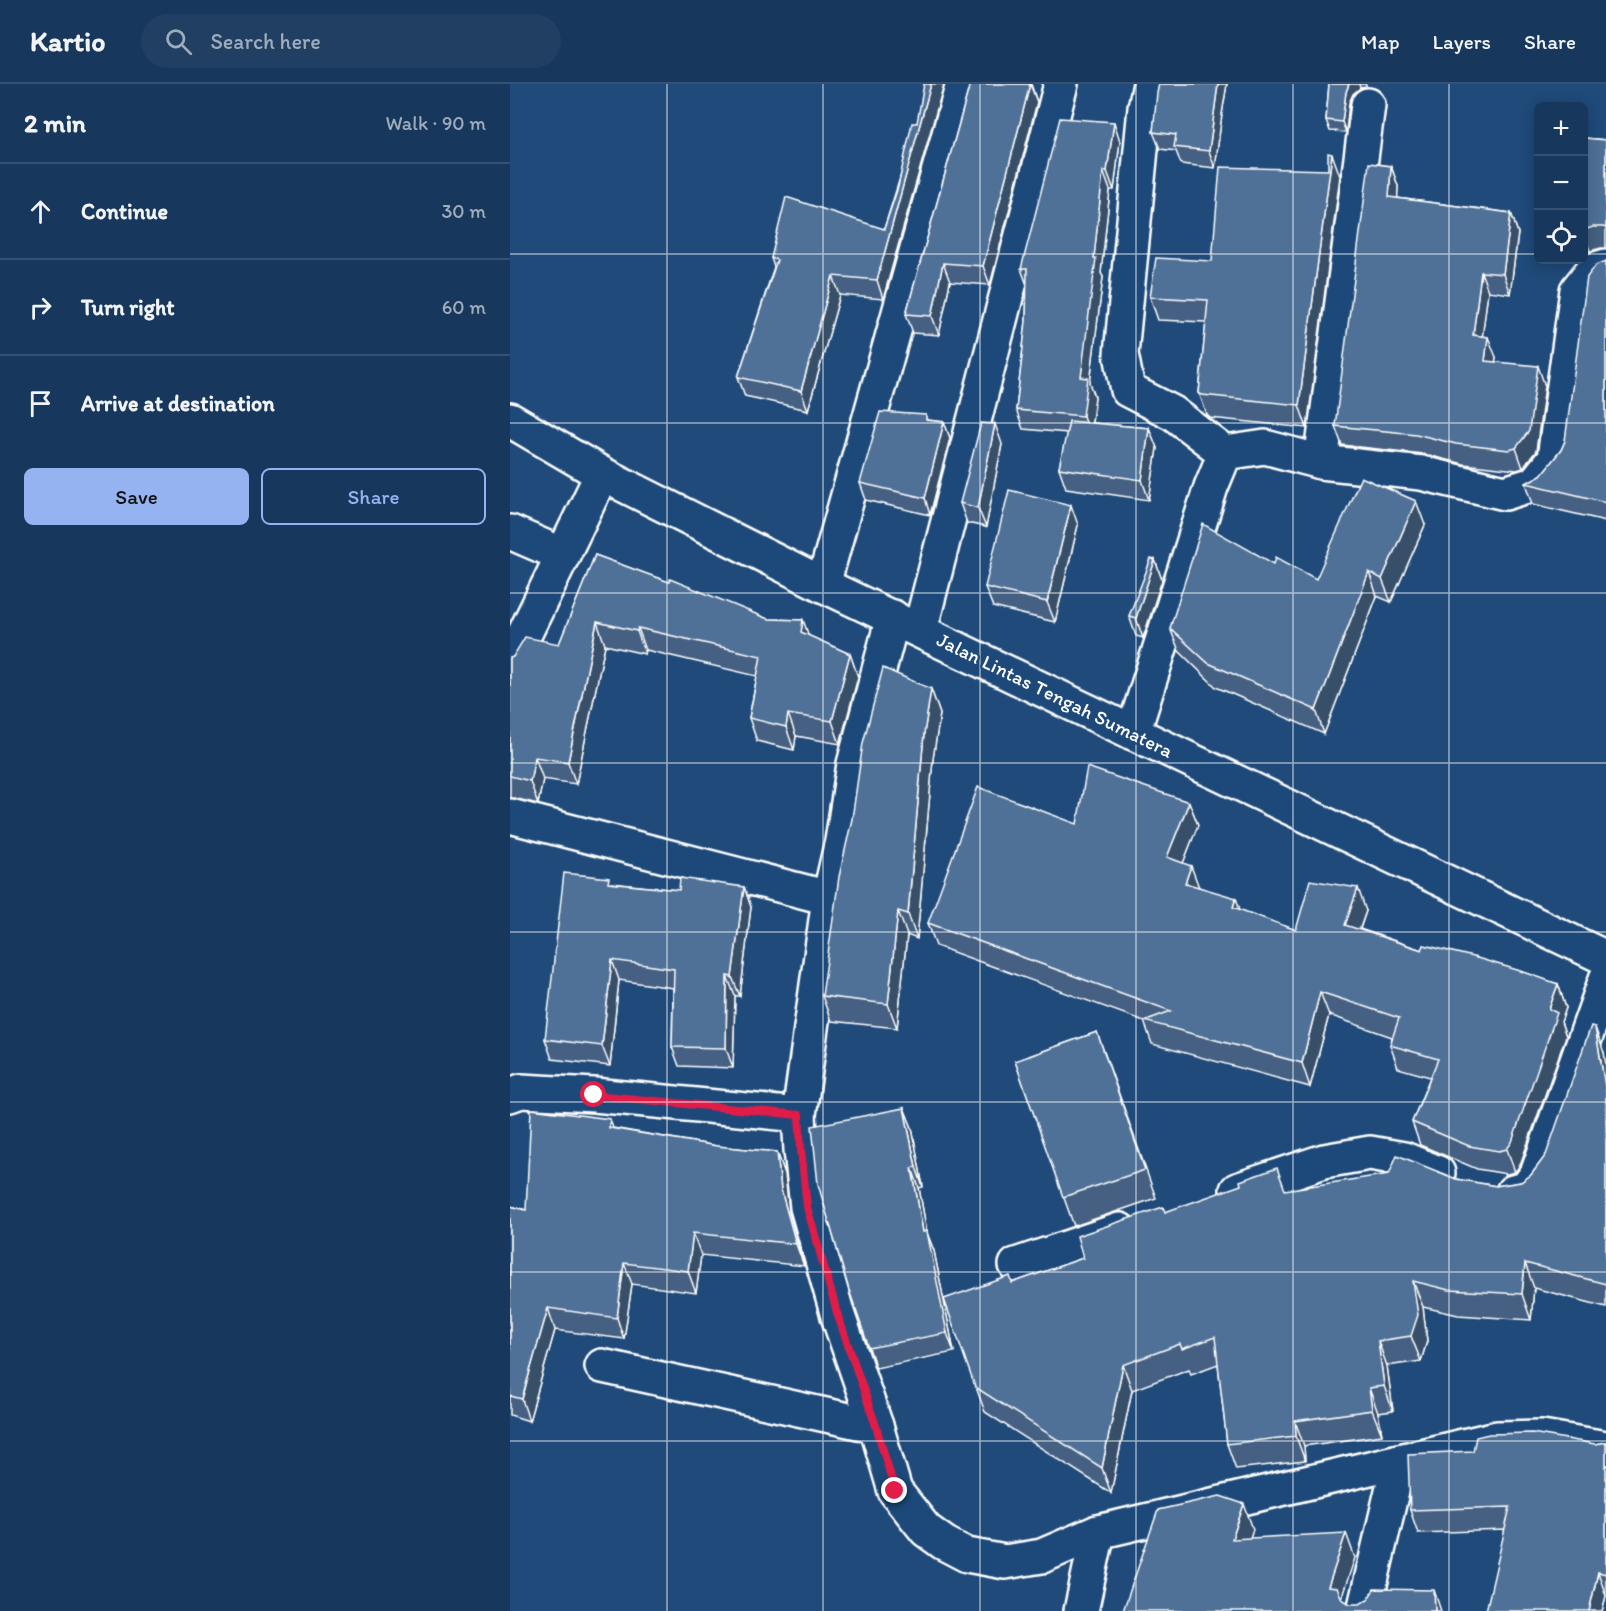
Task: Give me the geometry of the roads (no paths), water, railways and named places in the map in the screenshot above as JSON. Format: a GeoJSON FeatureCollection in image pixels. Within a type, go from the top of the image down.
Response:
{"type":"FeatureCollection","features":[{"type":"Feature","properties":{"kind":"main road"},"geometry":{"type":"LineString","coordinates":[[824,585],[963,84]]}},
{"type":"Feature","properties":{"kind":"main road"},"geometry":{"type":"LineString","coordinates":[[1061,84],[907,624],[854,764],[842,841],[829,898],[799,1115],[807,1207],[838,1316],[876,1426],[895,1491],[926,1530],[944,1543],[968,1555],[1005,1562],[1042,1556],[1098,1532],[1497,1438],[1542,1437],[1606,1448]]}},
{"type":"Feature","properties":{"kind":"main road"},"geometry":{"type":"LineString","coordinates":[[1150,84],[1145,108],[1121,354],[1128,390],[1173,413],[1225,453],[1265,447],[1321,462],[1421,473],[1505,493],[1534,484],[1554,459],[1577,291],[1593,270],[1606,266]]}},
{"type":"Feature","properties":{"kind":"main road"},"geometry":{"type":"LineString","coordinates":[[1321,462],[1368,105]]}},
{"type":"Feature","properties":{"kind":"main road","name":"Jalan Lintas Tengah Sumatera"},"geometry":{"type":"LineString","coordinates":[[510,420],[602,474],[824,585],[1606,958]]}},
{"type":"Feature","properties":{"kind":"main road"},"geometry":{"type":"LineString","coordinates":[[1133,733],[1211,487],[1225,453]]}},
{"type":"Feature","properties":{"kind":"main road"},"geometry":{"type":"LineString","coordinates":[[510,664],[602,474]]}},
{"type":"Feature","properties":{"kind":"main road"},"geometry":{"type":"LineString","coordinates":[[510,532],[563,555]]}},
{"type":"Feature","properties":{"kind":"main road"},"geometry":{"type":"LineString","coordinates":[[510,816],[829,898]]}},
{"type":"Feature","properties":{"kind":"main road"},"geometry":{"type":"LineString","coordinates":[[1214,1198],[1324,1161],[1370,1153],[1404,1159],[1472,1186],[1508,1193],[1526,1189],[1537,1174],[1606,979]]}},
{"type":"Feature","properties":{"kind":"main road"},"geometry":{"type":"LineString","coordinates":[[510,1095],[521,1091],[594,1095],[799,1115]]}},
{"type":"Feature","properties":{"kind":"main road"},"geometry":{"type":"LineString","coordinates":[[1016,1265],[1148,1220]]}},
{"type":"Feature","properties":{"kind":"main road"},"geometry":{"type":"LineString","coordinates":[[602,1366],[876,1426]]}},
{"type":"Feature","properties":{"kind":"main road"},"geometry":{"type":"LineString","coordinates":[[1364,1611],[1399,1461]]}},
{"type":"Feature","properties":{"kind":"main road"},"geometry":{"type":"LineString","coordinates":[[1081,1611],[1098,1532]]}}]}
